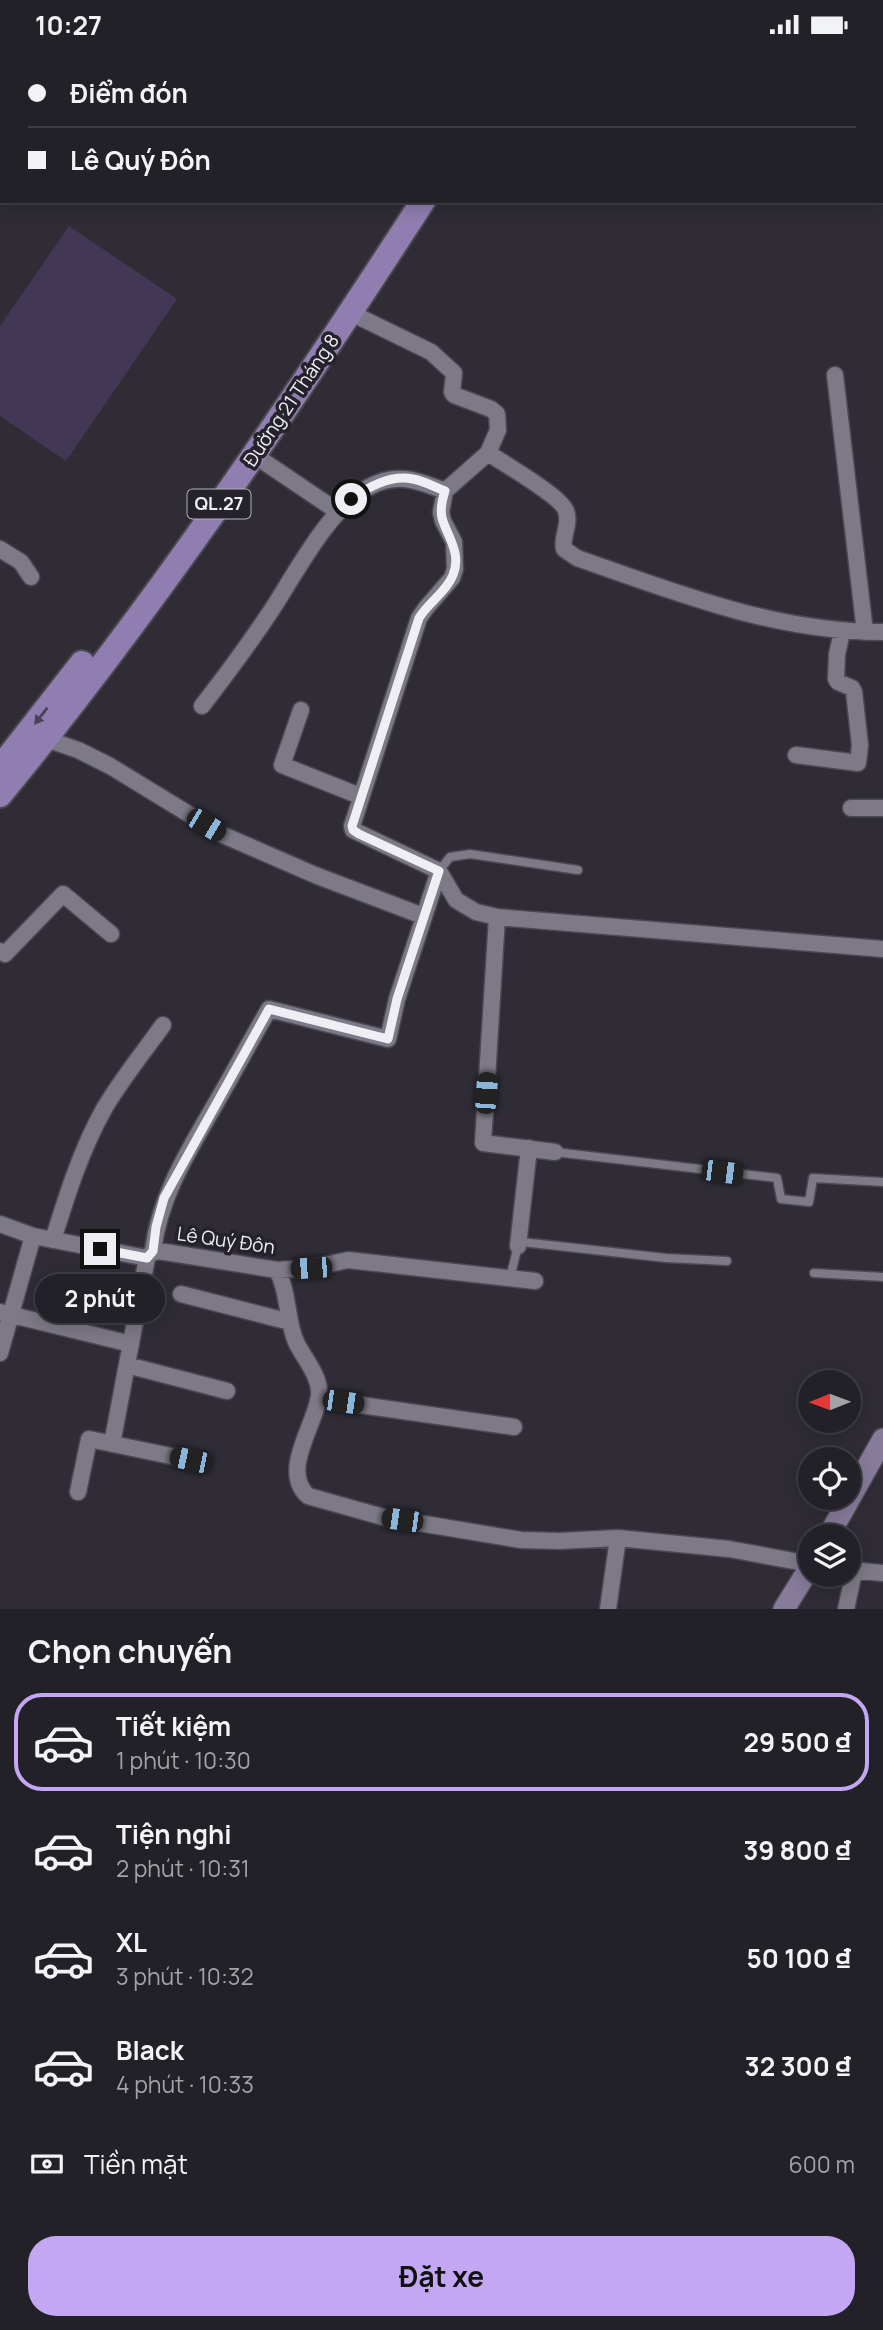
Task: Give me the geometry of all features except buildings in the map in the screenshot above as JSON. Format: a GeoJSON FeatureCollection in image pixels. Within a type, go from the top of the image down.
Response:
{"type":"FeatureCollection","features":[{"type":"Feature","properties":{"kind":"main road","name":"Đường 21 Tháng 8"},"geometry":{"type":"LineString","coordinates":[[0,768],[85,660],[283,392],[406,203]]}},
{"type":"Feature","properties":{"kind":"main road","name":"Đường 21 Tháng 8"},"geometry":{"type":"LineString","coordinates":[[0,795],[46,739],[254,455],[422,203]]}},
{"type":"Feature","properties":{"kind":"street"},"geometry":{"type":"LineString","coordinates":[[351,313],[430,352],[454,373],[454,395],[491,409],[497,414],[498,430],[488,453],[445,491],[441,512],[454,542],[455,569],[452,578],[419,618],[360,796],[353,830],[439,871],[456,900],[476,912],[497,917],[883,949]]}},
{"type":"Feature","properties":{"kind":"street"},"geometry":{"type":"LineString","coordinates":[[835,375],[865,632]]}},
{"type":"Feature","properties":{"kind":"street"},"geometry":{"type":"LineString","coordinates":[[488,453],[555,498],[565,508],[568,523],[562,542],[564,549],[576,558],[670,592],[791,624],[842,632],[883,632]]}},
{"type":"Feature","properties":{"kind":"street"},"geometry":{"type":"LineString","coordinates":[[254,455],[337,511]]}},
{"type":"Feature","properties":{"kind":"street"},"geometry":{"type":"LineString","coordinates":[[202,706],[250,642],[337,511],[370,486],[389,480],[413,478],[445,491]]}},
{"type":"Feature","properties":{"kind":"street"},"geometry":{"type":"LineString","coordinates":[[0,549],[21,562],[31,577]]}},
{"type":"Feature","properties":{"kind":"street"},"geometry":{"type":"LineString","coordinates":[[796,755],[858,763],[860,745],[854,692],[836,679],[842,632]]}},
{"type":"Feature","properties":{"kind":"street"},"geometry":{"type":"LineString","coordinates":[[301,710],[282,765],[360,796]]}},
{"type":"Feature","properties":{"kind":"street"},"geometry":{"type":"LineString","coordinates":[[46,739],[78,750],[110,766],[223,835],[316,875],[423,916]]}},
{"type":"Feature","properties":{"kind":"street"},"geometry":{"type":"LineString","coordinates":[[851,808],[883,808]]}},
{"type":"Feature","properties":{"kind":"street"},"geometry":{"type":"LineString","coordinates":[[112,1444],[164,1198],[269,1009],[388,1039],[397,999],[439,871]]}},
{"type":"Feature","properties":{"kind":"street"},"geometry":{"type":"LineString","coordinates":[[0,951],[5,954],[63,894],[111,934]]}},
{"type":"Feature","properties":{"kind":"street"},"geometry":{"type":"LineString","coordinates":[[497,917],[483,1143],[555,1151]]}},
{"type":"Feature","properties":{"kind":"street"},"geometry":{"type":"LineString","coordinates":[[53,1240],[66,1196],[88,1141],[105,1108],[163,1025]]}},
{"type":"Feature","properties":{"kind":"street"},"geometry":{"type":"LineString","coordinates":[[518,1246],[529,1148]]}},
{"type":"Feature","properties":{"kind":"street","name":"Lê Quý Đôn"},"geometry":{"type":"LineString","coordinates":[[0,1224],[53,1240],[277,1270],[311,1268],[348,1260],[535,1281]]}},
{"type":"Feature","properties":{"kind":"street"},"geometry":{"type":"LineString","coordinates":[[0,1353],[5,1314],[33,1235]]}},
{"type":"Feature","properties":{"kind":"street"},"geometry":{"type":"LineString","coordinates":[[277,1270],[282,1280],[296,1341],[313,1369],[319,1388],[296,1478],[299,1489],[307,1496],[383,1517],[521,1540],[618,1538],[730,1549],[798,1563]]}},
{"type":"Feature","properties":{"kind":"street"},"geometry":{"type":"LineString","coordinates":[[181,1294],[290,1322]]}},
{"type":"Feature","properties":{"kind":"street"},"geometry":{"type":"LineString","coordinates":[[5,1314],[131,1344]]}},
{"type":"Feature","properties":{"kind":"street"},"geometry":{"type":"LineString","coordinates":[[127,1365],[227,1391]]}},
{"type":"Feature","properties":{"kind":"street"},"geometry":{"type":"LineString","coordinates":[[318,1399],[514,1427]]}},
{"type":"Feature","properties":{"kind":"street"},"geometry":{"type":"LineString","coordinates":[[78,1492],[89,1439],[190,1460]]}},
{"type":"Feature","properties":{"kind":"street"},"geometry":{"type":"LineString","coordinates":[[835,1524],[883,1440]]}},
{"type":"Feature","properties":{"kind":"street"},"geometry":{"type":"LineString","coordinates":[[608,1609],[618,1538]]}},
{"type":"Feature","properties":{"kind":"street"},"geometry":{"type":"LineString","coordinates":[[861,1571],[883,1573]]}},
{"type":"Feature","properties":{"kind":"street"},"geometry":{"type":"LineString","coordinates":[[784,1609],[798,1586]]}},
{"type":"Feature","properties":{"kind":"street"},"geometry":{"type":"LineString","coordinates":[[846,1609],[851,1587]]}},
{"type":"Feature","properties":{"kind":"lane"},"geometry":{"type":"LineString","coordinates":[[439,871],[450,857],[470,854],[578,870]]}},
{"type":"Feature","properties":{"kind":"lane"},"geometry":{"type":"LineString","coordinates":[[555,1151],[777,1178],[781,1199],[809,1202],[813,1178],[883,1182]]}},
{"type":"Feature","properties":{"kind":"lane"},"geometry":{"type":"LineString","coordinates":[[510,1278],[518,1246],[522,1242],[666,1258],[727,1261]]}},
{"type":"Feature","properties":{"kind":"lane"},"geometry":{"type":"LineString","coordinates":[[814,1273],[883,1277]]}},
{"type":"Feature","properties":{"kind":"shaded area"},"geometry":{"type":"Polygon","coordinates":[[[69,226],[177,299],[66,461],[0,416],[0,326],[69,226]]]}},
{"type":"Feature","properties":{"kind":"route"},"geometry":{"type":"LineString","coordinates":[[100,1249],[147,1258],[153,1251],[164,1198],[269,1009],[388,1039],[397,999],[439,871],[359,834],[352,826],[419,618],[452,578],[455,569],[454,542],[441,512],[445,491],[413,478],[404,478],[370,486],[351,499]]}}]}
